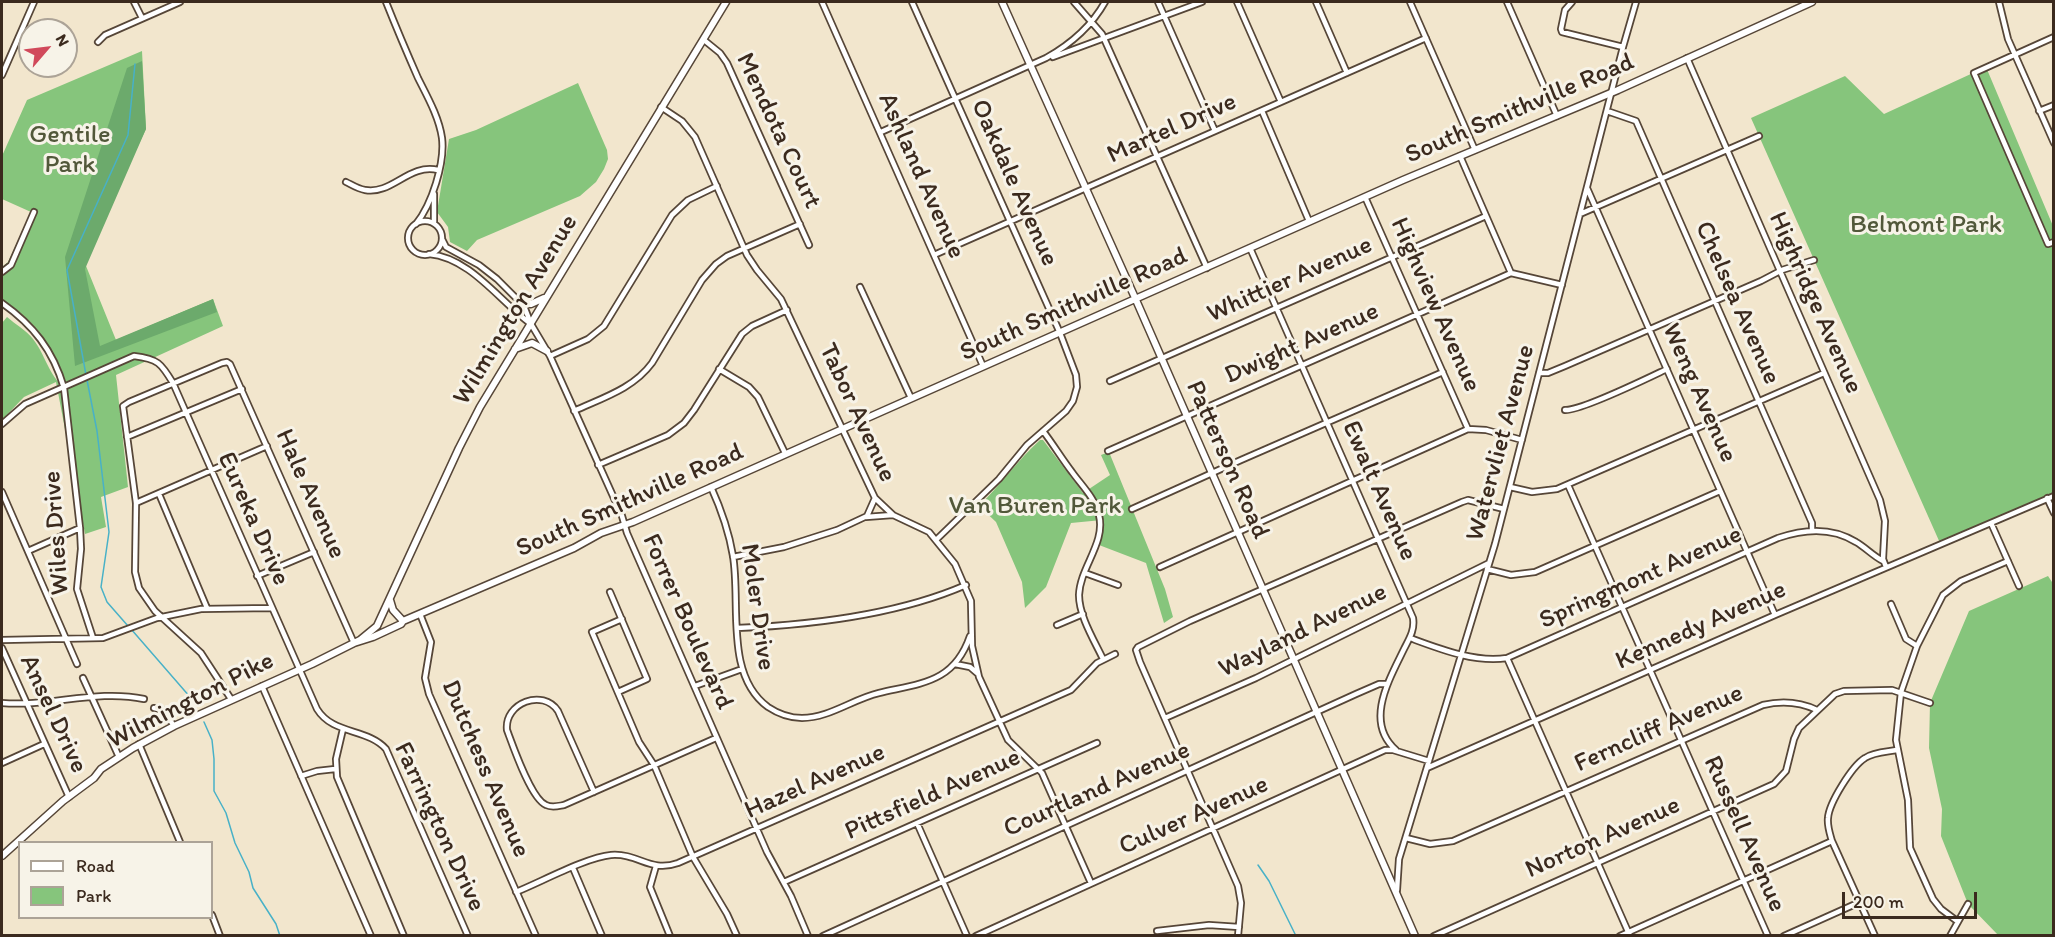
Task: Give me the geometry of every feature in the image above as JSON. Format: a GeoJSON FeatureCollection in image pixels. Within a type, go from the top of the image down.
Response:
{"type":"FeatureCollection","features":[{"type":"Feature","properties":{"kind":"main road","name":"Wilmington Avenue"},"geometry":{"type":"LineString","coordinates":[[354,643],[367,636],[377,626],[467,430],[726,2]]}},
{"type":"Feature","properties":{"kind":"main road","name":"Patterson Road"},"geometry":{"type":"LineString","coordinates":[[1002,2],[1033,65],[1085,189],[1343,769],[1413,935]]}},
{"type":"Feature","properties":{"kind":"main road","name":"South Smithville Road"},"geometry":{"type":"LineString","coordinates":[[354,643],[373,637],[403,621],[1136,300],[1309,221],[1611,93],[1812,2]]}},
{"type":"Feature","properties":{"kind":"main road"},"geometry":{"type":"LineString","coordinates":[[521,303],[531,304],[547,296]]}},
{"type":"Feature","properties":{"kind":"main road"},"geometry":{"type":"LineString","coordinates":[[515,350],[532,343],[549,354]]}},
{"type":"Feature","properties":{"kind":"main road"},"geometry":{"type":"LineString","coordinates":[[390,600],[393,610],[403,621]]}},
{"type":"Feature","properties":{"kind":"main road","name":"Wilmington Pike"},"geometry":{"type":"LineString","coordinates":[[2,854],[69,796],[94,778],[101,769],[140,744],[231,699],[354,643]]}},
{"type":"Feature","properties":{"kind":"street"},"geometry":{"type":"LineString","coordinates":[[2,71],[34,2]]}},
{"type":"Feature","properties":{"kind":"street"},"geometry":{"type":"LineString","coordinates":[[134,2],[142,18]]}},
{"type":"Feature","properties":{"kind":"street"},"geometry":{"type":"LineString","coordinates":[[98,42],[105,35],[180,2]]}},
{"type":"Feature","properties":{"kind":"street","name":"Forrer Boulevard"},"geometry":{"type":"LineString","coordinates":[[386,2],[439,123],[443,146],[434,188],[422,216],[409,231],[410,245],[418,253],[438,255],[476,276],[495,290],[531,324]]}},
{"type":"Feature","properties":{"kind":"street","name":"Ashland Avenue"},"geometry":{"type":"LineString","coordinates":[[822,2],[983,366]]}},
{"type":"Feature","properties":{"kind":"street","name":"Oakdale Avenue"},"geometry":{"type":"LineString","coordinates":[[912,2],[1060,333],[1074,366],[1077,387],[1070,406],[1027,445],[999,479],[937,539]]}},
{"type":"Feature","properties":{"kind":"street"},"geometry":{"type":"LineString","coordinates":[[1074,2],[1103,38],[1207,268]]}},
{"type":"Feature","properties":{"kind":"street"},"geometry":{"type":"LineString","coordinates":[[1033,65],[1069,45],[1092,23],[1105,2]]}},
{"type":"Feature","properties":{"kind":"street"},"geometry":{"type":"LineString","coordinates":[[1158,2],[1215,131]]}},
{"type":"Feature","properties":{"kind":"street"},"geometry":{"type":"LineString","coordinates":[[880,132],[1033,65],[1202,2]]}},
{"type":"Feature","properties":{"kind":"street"},"geometry":{"type":"LineString","coordinates":[[1237,2],[1281,102]]}},
{"type":"Feature","properties":{"kind":"street"},"geometry":{"type":"LineString","coordinates":[[1316,2],[1347,73]]}},
{"type":"Feature","properties":{"kind":"street"},"geometry":{"type":"LineString","coordinates":[[1410,2],[1475,150]]}},
{"type":"Feature","properties":{"kind":"street"},"geometry":{"type":"LineString","coordinates":[[1507,2],[1557,116]]}},
{"type":"Feature","properties":{"kind":"street"},"geometry":{"type":"LineString","coordinates":[[1572,2],[1563,16],[1562,32],[1623,47]]}},
{"type":"Feature","properties":{"kind":"street","name":"Watervliet Avenue"},"geometry":{"type":"LineString","coordinates":[[1397,893],[1397,867],[1488,569],[1636,2]]}},
{"type":"Feature","properties":{"kind":"street"},"geometry":{"type":"LineString","coordinates":[[1999,2],[2014,54],[2054,143]]}},
{"type":"Feature","properties":{"kind":"street"},"geometry":{"type":"LineString","coordinates":[[2051,243],[1974,73],[2054,37]]}},
{"type":"Feature","properties":{"kind":"street","name":"Martel Drive"},"geometry":{"type":"LineString","coordinates":[[934,255],[1426,38]]}},
{"type":"Feature","properties":{"kind":"street","name":"Mendota Court"},"geometry":{"type":"LineString","coordinates":[[704,40],[720,53],[727,63],[809,245]]}},
{"type":"Feature","properties":{"kind":"street","name":"Highridge Avenue"},"geometry":{"type":"LineString","coordinates":[[1687,58],[1883,509],[1886,531],[1883,561]]}},
{"type":"Feature","properties":{"kind":"street"},"geometry":{"type":"LineString","coordinates":[[2039,111],[2054,105]]}},
{"type":"Feature","properties":{"kind":"street","name":"Tabor Avenue"},"geometry":{"type":"LineString","coordinates":[[662,106],[691,131],[752,263],[778,294],[787,310],[875,498],[893,514],[923,528],[937,539],[955,564],[966,585],[972,609],[973,654],[978,675],[1012,745],[1039,770],[1091,883]]}},
{"type":"Feature","properties":{"kind":"street"},"geometry":{"type":"LineString","coordinates":[[1262,111],[1309,221]]}},
{"type":"Feature","properties":{"kind":"street","name":"Chelsea Avenue"},"geometry":{"type":"LineString","coordinates":[[1607,111],[1636,121],[1812,523],[1812,531]]}},
{"type":"Feature","properties":{"kind":"street"},"geometry":{"type":"LineString","coordinates":[[1580,214],[1759,136]]}},
{"type":"Feature","properties":{"kind":"street"},"geometry":{"type":"LineString","coordinates":[[1460,156],[1511,273],[1562,285]]}},
{"type":"Feature","properties":{"kind":"street"},"geometry":{"type":"LineString","coordinates":[[346,182],[361,189],[370,190],[398,181],[419,169],[438,170]]}},
{"type":"Feature","properties":{"kind":"street"},"geometry":{"type":"LineString","coordinates":[[549,354],[588,339],[604,326],[672,215],[688,201],[717,186]]}},
{"type":"Feature","properties":{"kind":"street","name":"Forrer Boulevard"},"geometry":{"type":"LineString","coordinates":[[434,188],[434,223],[441,232],[446,247],[497,279],[524,306],[531,324],[549,354],[756,829],[784,882],[808,936]]}},
{"type":"Feature","properties":{"kind":"street","name":"Weng Avenue"},"geometry":{"type":"LineString","coordinates":[[1587,188],[1774,615]]}},
{"type":"Feature","properties":{"kind":"street","name":"Highview Avenue"},"geometry":{"type":"LineString","coordinates":[[1365,197],[1468,429]]}},
{"type":"Feature","properties":{"kind":"street"},"geometry":{"type":"LineString","coordinates":[[2,272],[11,265],[34,212]]}},
{"type":"Feature","properties":{"kind":"street","name":"Whittier Avenue"},"geometry":{"type":"LineString","coordinates":[[1110,381],[1486,216]]}},
{"type":"Feature","properties":{"kind":"street"},"geometry":{"type":"LineString","coordinates":[[416,224],[427,221],[434,223]]}},
{"type":"Feature","properties":{"kind":"street"},"geometry":{"type":"LineString","coordinates":[[574,411],[623,389],[642,375],[652,363],[706,274],[721,260],[800,224]]}},
{"type":"Feature","properties":{"kind":"street"},"geometry":{"type":"LineString","coordinates":[[429,254],[437,250],[442,239]]}},
{"type":"Feature","properties":{"kind":"street","name":"Ewalt Avenue"},"geometry":{"type":"LineString","coordinates":[[1250,248],[1414,623],[1410,638],[1387,684],[1379,721],[1386,739],[1396,750]]}},
{"type":"Feature","properties":{"kind":"street"},"geometry":{"type":"LineString","coordinates":[[1539,373],[1548,373],[1779,271],[1815,260]]}},
{"type":"Feature","properties":{"kind":"street","name":"Dwight Avenue"},"geometry":{"type":"LineString","coordinates":[[1108,451],[1511,273]]}},
{"type":"Feature","properties":{"kind":"street"},"geometry":{"type":"LineString","coordinates":[[860,287],[911,398]]}},
{"type":"Feature","properties":{"kind":"street","name":"Wiles Drive"},"geometry":{"type":"LineString","coordinates":[[2,303],[28,323],[45,344],[58,368],[64,388],[81,528],[77,589],[93,638]]}},
{"type":"Feature","properties":{"kind":"street"},"geometry":{"type":"LineString","coordinates":[[598,465],[677,429],[690,416],[742,334],[752,326],[787,310]]}},
{"type":"Feature","properties":{"kind":"street","name":"Eureka Drive"},"geometry":{"type":"LineString","coordinates":[[2,424],[26,404],[134,356],[151,358],[162,365],[173,383],[299,669]]}},
{"type":"Feature","properties":{"kind":"street","name":"Hale Avenue"},"geometry":{"type":"LineString","coordinates":[[173,383],[229,362],[354,643]]}},
{"type":"Feature","properties":{"kind":"street"},"geometry":{"type":"LineString","coordinates":[[719,369],[749,387],[759,397],[785,453]]}},
{"type":"Feature","properties":{"kind":"street"},"geometry":{"type":"LineString","coordinates":[[1565,410],[1571,411],[1586,405],[1667,369]]}},
{"type":"Feature","properties":{"kind":"street"},"geometry":{"type":"LineString","coordinates":[[1132,509],[1443,372]]}},
{"type":"Feature","properties":{"kind":"street"},"geometry":{"type":"LineString","coordinates":[[1510,487],[1542,492],[1568,485],[1824,373]]}},
{"type":"Feature","properties":{"kind":"street"},"geometry":{"type":"LineString","coordinates":[[173,383],[123,406],[136,503],[137,580],[143,595],[161,618],[202,654],[231,699]]}},
{"type":"Feature","properties":{"kind":"street"},"geometry":{"type":"LineString","coordinates":[[127,437],[242,389]]}},
{"type":"Feature","properties":{"kind":"street"},"geometry":{"type":"LineString","coordinates":[[1160,567],[1468,429],[1486,430],[1522,440]]}},
{"type":"Feature","properties":{"kind":"street"},"geometry":{"type":"LineString","coordinates":[[1043,431],[1092,498],[1099,514],[1098,538],[1079,594],[1083,614],[1103,659]]}},
{"type":"Feature","properties":{"kind":"street"},"geometry":{"type":"LineString","coordinates":[[136,503],[267,446]]}},
{"type":"Feature","properties":{"kind":"street","name":"Russell Avenue"},"geometry":{"type":"LineString","coordinates":[[1568,485],[1768,936]]}},
{"type":"Feature","properties":{"kind":"street","name":"Moler Drive"},"geometry":{"type":"LineString","coordinates":[[711,486],[721,512],[733,557],[742,669],[751,690],[764,704],[777,712],[803,718],[822,715],[872,695],[925,683],[955,664]]}},
{"type":"Feature","properties":{"kind":"street"},"geometry":{"type":"LineString","coordinates":[[1488,569],[1504,574],[1525,574],[1545,568],[1720,490]]}},
{"type":"Feature","properties":{"kind":"street"},"geometry":{"type":"LineString","coordinates":[[2,492],[77,664]]}},
{"type":"Feature","properties":{"kind":"street"},"geometry":{"type":"LineString","coordinates":[[159,494],[207,608]]}},
{"type":"Feature","properties":{"kind":"street","name":"Kennedy Avenue"},"geometry":{"type":"LineString","coordinates":[[1427,768],[2054,495]]}},
{"type":"Feature","properties":{"kind":"street"},"geometry":{"type":"LineString","coordinates":[[864,518],[869,513],[875,498]]}},
{"type":"Feature","properties":{"kind":"street"},"geometry":{"type":"LineString","coordinates":[[2047,498],[2054,513]]}},
{"type":"Feature","properties":{"kind":"street"},"geometry":{"type":"LineString","coordinates":[[1238,936],[1241,903],[1238,886],[1136,649],[1146,641],[1468,500],[1504,509]]}},
{"type":"Feature","properties":{"kind":"street"},"geometry":{"type":"LineString","coordinates":[[733,557],[797,543],[864,518],[893,514]]}},
{"type":"Feature","properties":{"kind":"street"},"geometry":{"type":"LineString","coordinates":[[1991,523],[2019,586]]}},
{"type":"Feature","properties":{"kind":"street"},"geometry":{"type":"LineString","coordinates":[[28,551],[81,528]]}},
{"type":"Feature","properties":{"kind":"street","name":"Springmont Avenue"},"geometry":{"type":"LineString","coordinates":[[1410,638],[1481,659],[1507,658],[1747,552],[1789,535],[1812,531],[1832,532],[1848,537],[1883,561]]}},
{"type":"Feature","properties":{"kind":"street"},"geometry":{"type":"LineString","coordinates":[[257,576],[314,552]]}},
{"type":"Feature","properties":{"kind":"street"},"geometry":{"type":"LineString","coordinates":[[1883,561],[1886,567]]}},
{"type":"Feature","properties":{"kind":"street"},"geometry":{"type":"LineString","coordinates":[[1958,921],[1941,909],[1933,899],[1913,856],[1909,841],[1908,800],[1897,750],[1896,728],[1901,692],[1917,646],[1938,602],[1948,590],[1961,581],[2008,561]]}},
{"type":"Feature","properties":{"kind":"street","name":"Wayland Avenue"},"geometry":{"type":"LineString","coordinates":[[1165,718],[1294,659],[1489,563]]}},
{"type":"Feature","properties":{"kind":"street"},"geometry":{"type":"LineString","coordinates":[[1085,573],[1118,585]]}},
{"type":"Feature","properties":{"kind":"street"},"geometry":{"type":"LineString","coordinates":[[737,628],[798,624],[867,613],[927,600],[966,585]]}},
{"type":"Feature","properties":{"kind":"street"},"geometry":{"type":"LineString","coordinates":[[610,592],[647,679],[618,692]]}},
{"type":"Feature","properties":{"kind":"street"},"geometry":{"type":"LineString","coordinates":[[1891,604],[1906,639],[1917,646]]}},
{"type":"Feature","properties":{"kind":"street"},"geometry":{"type":"LineString","coordinates":[[2,640],[93,638],[124,632],[161,618],[207,608],[271,608]]}},
{"type":"Feature","properties":{"kind":"street","name":"Dutchess Avenue"},"geometry":{"type":"LineString","coordinates":[[420,614],[431,642],[426,671],[426,685],[429,694],[536,936]]}},
{"type":"Feature","properties":{"kind":"street"},"geometry":{"type":"LineString","coordinates":[[1057,625],[1083,614]]}},
{"type":"Feature","properties":{"kind":"street"},"geometry":{"type":"LineString","coordinates":[[622,619],[592,632],[639,742],[654,765],[693,857],[728,915],[737,936]]}},
{"type":"Feature","properties":{"kind":"street"},"geometry":{"type":"LineString","coordinates":[[972,631],[955,664],[970,667],[978,675]]}},
{"type":"Feature","properties":{"kind":"street","name":"Ansel Drive"},"geometry":{"type":"LineString","coordinates":[[2,648],[69,796]]}},
{"type":"Feature","properties":{"kind":"street","name":"Hazel Avenue"},"geometry":{"type":"LineString","coordinates":[[516,892],[597,858],[613,855],[631,857],[656,866],[669,866],[693,857],[1071,690],[1103,659],[1115,654]]}},
{"type":"Feature","properties":{"kind":"street"},"geometry":{"type":"LineString","coordinates":[[1507,658],[1629,934]]}},
{"type":"Feature","properties":{"kind":"street","name":"Farrington Drive"},"geometry":{"type":"LineString","coordinates":[[299,669],[320,714],[329,723],[371,737],[382,744],[390,756],[468,936]]}},
{"type":"Feature","properties":{"kind":"street"},"geometry":{"type":"LineString","coordinates":[[695,686],[742,669]]}},
{"type":"Feature","properties":{"kind":"street"},"geometry":{"type":"LineString","coordinates":[[83,678],[119,757]]}},
{"type":"Feature","properties":{"kind":"street","name":"Courtland Avenue"},"geometry":{"type":"LineString","coordinates":[[824,936],[1379,684],[1387,684]]}},
{"type":"Feature","properties":{"kind":"street"},"geometry":{"type":"LineString","coordinates":[[262,686],[371,936]]}},
{"type":"Feature","properties":{"kind":"street"},"geometry":{"type":"LineString","coordinates":[[1817,710],[1836,694],[1844,691],[1884,689],[1901,692],[1930,703]]}},
{"type":"Feature","properties":{"kind":"street"},"geometry":{"type":"LineString","coordinates":[[2,703],[117,695],[144,699]]}},
{"type":"Feature","properties":{"kind":"street"},"geometry":{"type":"LineString","coordinates":[[594,792],[553,703],[542,699],[531,700],[513,710],[507,717],[507,730],[534,793],[548,806],[558,807],[594,792],[716,738]]}},
{"type":"Feature","properties":{"kind":"street","name":"Ferncliff Avenue"},"geometry":{"type":"LineString","coordinates":[[1406,838],[1430,844],[1453,841],[1762,705],[1786,703],[1817,710]]}},
{"type":"Feature","properties":{"kind":"street"},"geometry":{"type":"LineString","coordinates":[[154,708],[163,710],[174,726]]}},
{"type":"Feature","properties":{"kind":"street","name":"Norton Avenue"},"geometry":{"type":"LineString","coordinates":[[1434,936],[1779,780],[1786,771],[1796,733],[1817,710]]}},
{"type":"Feature","properties":{"kind":"street"},"geometry":{"type":"LineString","coordinates":[[343,729],[335,769],[339,783],[405,936]]}},
{"type":"Feature","properties":{"kind":"street","name":"Pittsfield Avenue"},"geometry":{"type":"LineString","coordinates":[[784,882],[1097,743]]}},
{"type":"Feature","properties":{"kind":"street"},"geometry":{"type":"LineString","coordinates":[[2,763],[44,744]]}},
{"type":"Feature","properties":{"kind":"street"},"geometry":{"type":"LineString","coordinates":[[140,744],[179,841]]}},
{"type":"Feature","properties":{"kind":"street","name":"Culver Avenue"},"geometry":{"type":"LineString","coordinates":[[976,936],[1385,750],[1396,750]]}},
{"type":"Feature","properties":{"kind":"street"},"geometry":{"type":"LineString","coordinates":[[1396,750],[1429,761]]}},
{"type":"Feature","properties":{"kind":"street"},"geometry":{"type":"LineString","coordinates":[[1875,936],[1832,841],[1827,823],[1828,813],[1855,767],[1870,755],[1897,750]]}},
{"type":"Feature","properties":{"kind":"street"},"geometry":{"type":"LineString","coordinates":[[301,776],[335,769]]}},
{"type":"Feature","properties":{"kind":"street"},"geometry":{"type":"LineString","coordinates":[[917,823],[967,936]]}},
{"type":"Feature","properties":{"kind":"street"},"geometry":{"type":"LineString","coordinates":[[1620,936],[1629,934],[1832,841]]}},
{"type":"Feature","properties":{"kind":"street"},"geometry":{"type":"LineString","coordinates":[[656,866],[650,887],[670,936]]}},
{"type":"Feature","properties":{"kind":"street"},"geometry":{"type":"LineString","coordinates":[[573,868],[602,936]]}},
{"type":"Feature","properties":{"kind":"street"},"geometry":{"type":"LineString","coordinates":[[1784,936],[1860,902]]}},
{"type":"Feature","properties":{"kind":"street"},"geometry":{"type":"LineString","coordinates":[[1950,936],[1968,904]]}},
{"type":"Feature","properties":{"kind":"street"},"geometry":{"type":"LineString","coordinates":[[213,918],[220,936]]}},
{"type":"Feature","properties":{"kind":"street"},"geometry":{"type":"LineString","coordinates":[[1157,931],[1209,925],[1239,927]]}},
{"type":"Feature","properties":{"kind":"green space","name":"Gentile Park"},"geometry":{"type":"Polygon","coordinates":[[[142,51],[146,129],[84,261],[116,340],[213,299],[223,326],[116,375],[128,487],[101,497],[106,527],[85,534],[56,382],[24,397],[2,420],[2,323],[7,317],[30,336],[55,377],[64,387],[66,384],[50,347],[42,336],[13,307],[2,300],[2,267],[8,262],[31,212],[2,199],[2,156],[27,100],[142,51]]]}},
{"type":"Feature","properties":{"kind":"green space"},"geometry":{"type":"Polygon","coordinates":[[[142,61],[146,129],[85,269],[100,346],[213,299],[217,312],[75,366],[65,257],[127,68],[142,61]]]}},
{"type":"Feature","properties":{"kind":"green space","name":"Belmont Park"},"geometry":{"type":"Polygon","coordinates":[[[1986,67],[2053,226],[2053,496],[1940,543],[1751,118],[1845,76],[1884,114],[1986,67]]]}},
{"type":"Feature","properties":{"kind":"green space"},"geometry":{"type":"Polygon","coordinates":[[[578,83],[607,150],[608,159],[596,182],[580,196],[477,240],[467,251],[450,242],[448,227],[437,212],[449,139],[476,130],[578,83]]]}},
{"type":"Feature","properties":{"kind":"green space","name":"Van Buren Park"},"geometry":{"type":"Polygon","coordinates":[[[1040,440],[1043,440],[1083,493],[1110,475],[1101,455],[1109,452],[1165,589],[1173,617],[1164,623],[1146,563],[1099,545],[1103,532],[1102,520],[1071,523],[1046,587],[1025,608],[1022,582],[996,522],[979,506],[1040,440]]]}},
{"type":"Feature","properties":{"kind":"green space"},"geometry":{"type":"Polygon","coordinates":[[[2048,576],[2054,585],[2053,935],[1998,935],[1968,904],[1941,836],[1942,809],[1929,748],[1930,703],[1969,611],[2048,576]]]}},
{"type":"Feature","properties":{"kind":"waterway"},"geometry":{"type":"LineString","coordinates":[[86,375],[67,270],[128,135],[135,64]]}},
{"type":"Feature","properties":{"kind":"waterway"},"geometry":{"type":"LineString","coordinates":[[87,380],[97,431],[109,532],[101,587],[107,602],[128,626]]}},
{"type":"Feature","properties":{"kind":"waterway"},"geometry":{"type":"LineString","coordinates":[[131,629],[197,705]]}},
{"type":"Feature","properties":{"kind":"waterway"},"geometry":{"type":"LineString","coordinates":[[204,722],[212,740],[214,791],[226,813],[253,888],[276,924],[280,936]]}},
{"type":"Feature","properties":{"kind":"waterway"},"geometry":{"type":"LineString","coordinates":[[1258,865],[1269,881],[1296,936]]}}]}
